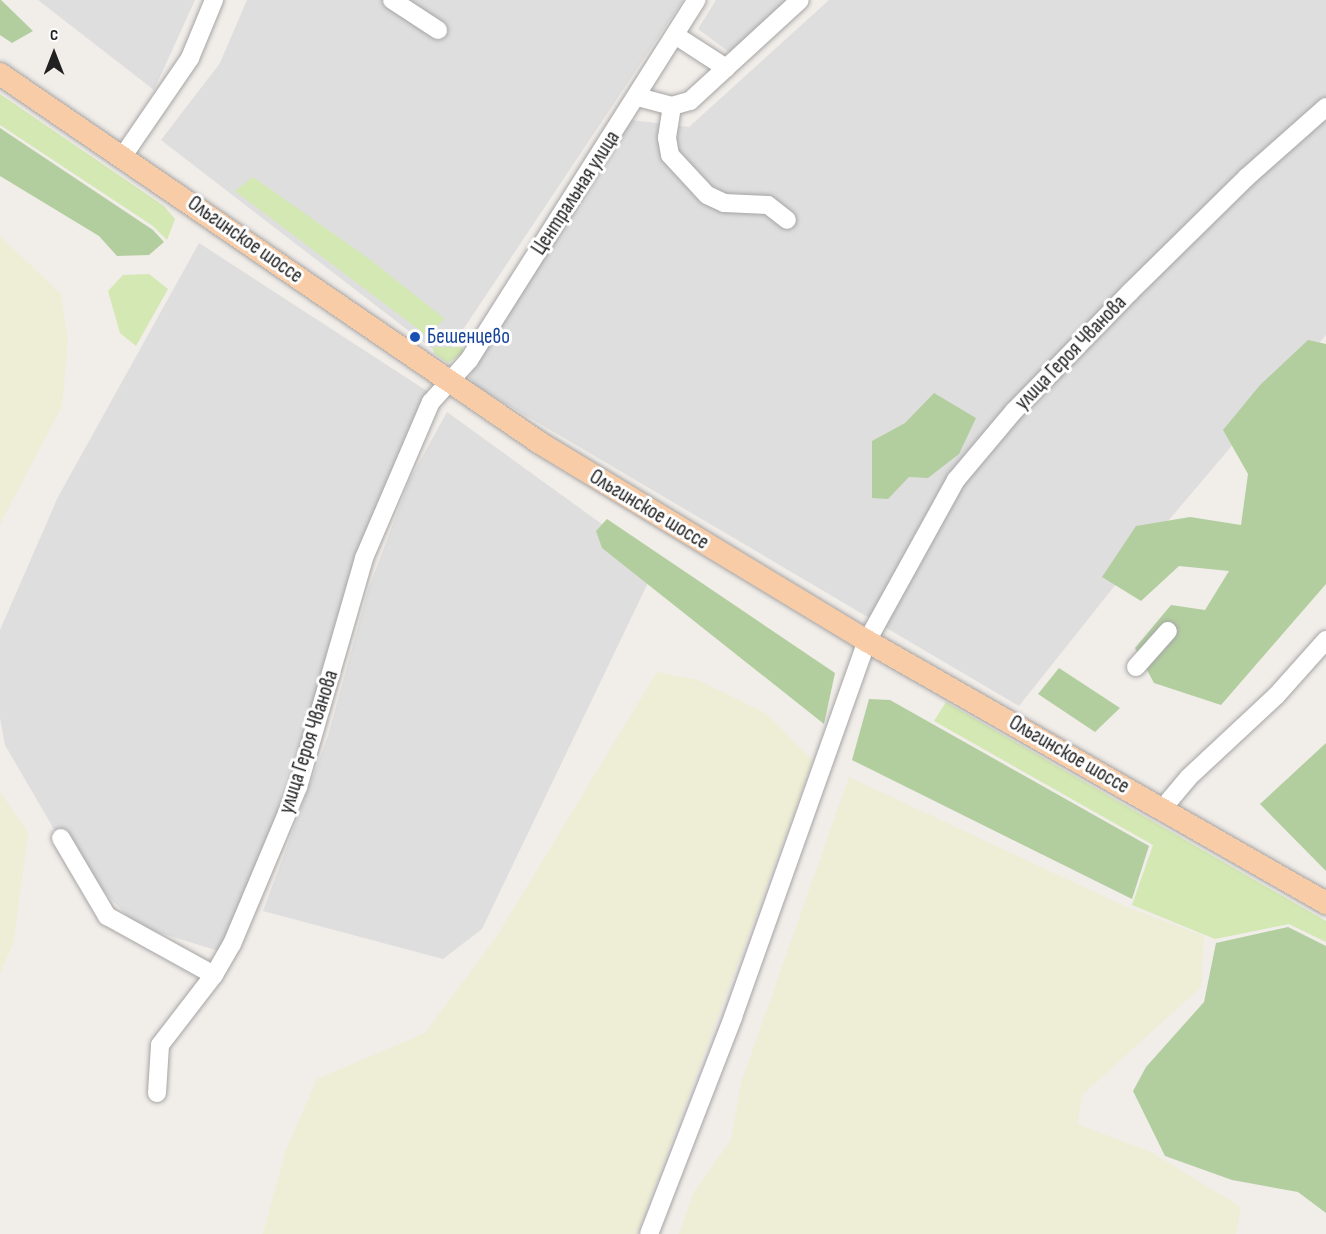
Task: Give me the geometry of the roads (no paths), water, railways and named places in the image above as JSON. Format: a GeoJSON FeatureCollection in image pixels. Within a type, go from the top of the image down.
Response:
{"type":"FeatureCollection","features":[{"type":"Feature","properties":{"kind":"main road","name":"Ольгинское шоссе"},"geometry":{"type":"LineString","coordinates":[[0,74],[123,156],[449,382],[618,491],[867,641],[1326,903]]}},
{"type":"Feature","properties":{"kind":"street"},"geometry":{"type":"LineString","coordinates":[[123,156],[190,58],[214,0]]}},
{"type":"Feature","properties":{"kind":"street"},"geometry":{"type":"LineString","coordinates":[[392,0],[438,30]]}},
{"type":"Feature","properties":{"kind":"street","name":"Центральная улица"},"geometry":{"type":"LineString","coordinates":[[449,382],[470,360],[638,97],[697,0]]}},
{"type":"Feature","properties":{"kind":"street"},"geometry":{"type":"LineString","coordinates":[[638,97],[672,106],[690,101],[800,0]]}},
{"type":"Feature","properties":{"kind":"street"},"geometry":{"type":"LineString","coordinates":[[675,35],[726,68]]}},
{"type":"Feature","properties":{"kind":"street"},"geometry":{"type":"LineString","coordinates":[[672,106],[667,138],[670,155],[706,195],[723,202],[768,205],[787,220]]}},
{"type":"Feature","properties":{"kind":"street","name":"улица Героя Чванова"},"geometry":{"type":"LineString","coordinates":[[649,1234],[733,1017],[867,641],[912,555],[976,453],[1146,276],[1247,177],[1326,107]]}},
{"type":"Feature","properties":{"kind":"street","name":"улица Героя Чванова"},"geometry":{"type":"LineString","coordinates":[[156,1093],[160,1044],[214,975],[232,944],[298,787],[364,558],[431,402],[449,382]]}},
{"type":"Feature","properties":{"kind":"street"},"geometry":{"type":"LineString","coordinates":[[1136,667],[1168,631]]}},
{"type":"Feature","properties":{"kind":"street"},"geometry":{"type":"LineString","coordinates":[[1163,808],[1189,777],[1276,696],[1326,640]]}},
{"type":"Feature","properties":{"kind":"street"},"geometry":{"type":"LineString","coordinates":[[61,838],[107,916],[214,975]]}},
{"type":"Feature","properties":{"kind":"place","name":"Бешенцево"},"geometry":{"type":"Point","coordinates":[415,337]}}]}
